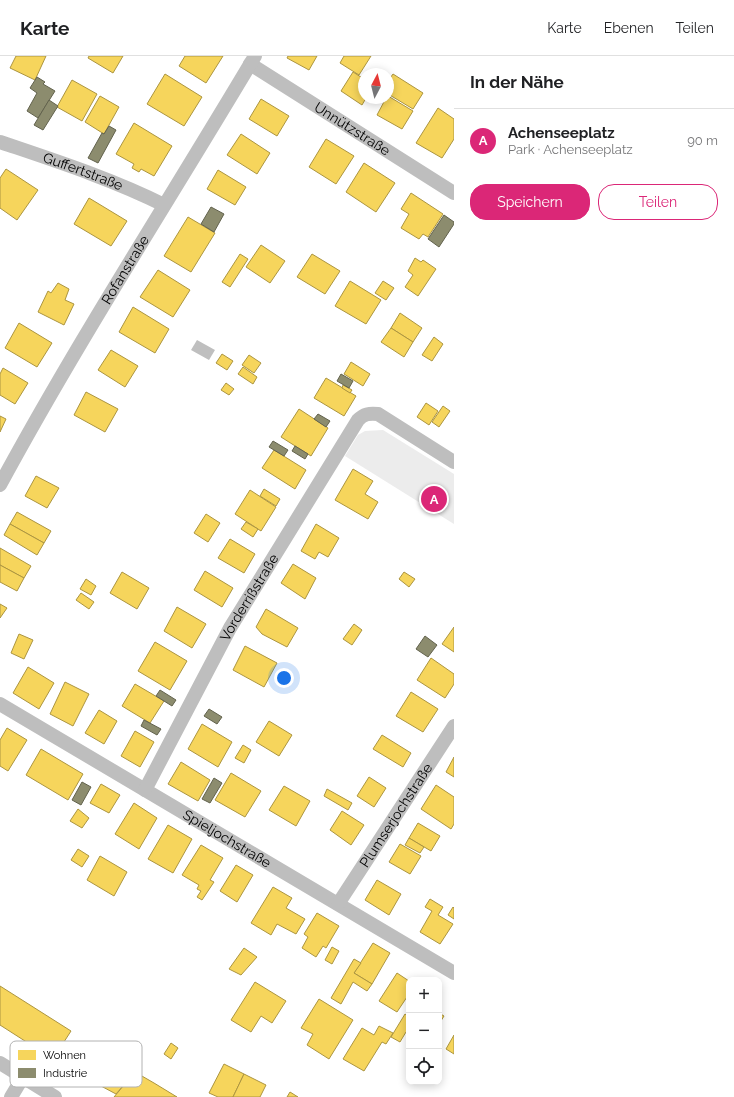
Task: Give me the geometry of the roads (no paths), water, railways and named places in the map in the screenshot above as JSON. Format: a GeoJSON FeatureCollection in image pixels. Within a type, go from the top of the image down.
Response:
{"type":"FeatureCollection","features":[{"type":"Feature","properties":{"kind":"street","name":"Unnützstraße"},"geometry":{"type":"LineString","coordinates":[[253,60],[454,193]]}},
{"type":"Feature","properties":{"kind":"street","name":"Rofanstraße"},"geometry":{"type":"LineString","coordinates":[[0,485],[32,426],[75,353],[253,60]]}},
{"type":"Feature","properties":{"kind":"street","name":"Guffertstraße"},"geometry":{"type":"LineString","coordinates":[[0,142],[74,167],[145,195],[164,205]]}},
{"type":"Feature","properties":{"kind":"street","name":"Vorderrißstraße"},"geometry":{"type":"LineString","coordinates":[[145,790],[230,628],[358,420],[366,414],[378,414],[454,462]]}},
{"type":"Feature","properties":{"kind":"street","name":"Spieljochstraße"},"geometry":{"type":"LineString","coordinates":[[0,704],[454,973]]}},
{"type":"Feature","properties":{"kind":"street","name":"Plumserjochstraße"},"geometry":{"type":"LineString","coordinates":[[338,904],[454,726]]}},
{"type":"Feature","properties":{"kind":"street"},"geometry":{"type":"LineString","coordinates":[[0,1063],[10,1070]]}},
{"type":"Feature","properties":{"kind":"street"},"geometry":{"type":"LineString","coordinates":[[11,1097],[17,1087]]}},
{"type":"Feature","properties":{"kind":"street"},"geometry":{"type":"LineString","coordinates":[[38,1087],[55,1097]]}},
{"type":"Feature","properties":{"kind":"place","name":"Achenseeplatz"},"geometry":{"type":"Point","coordinates":[434,499]}}]}
